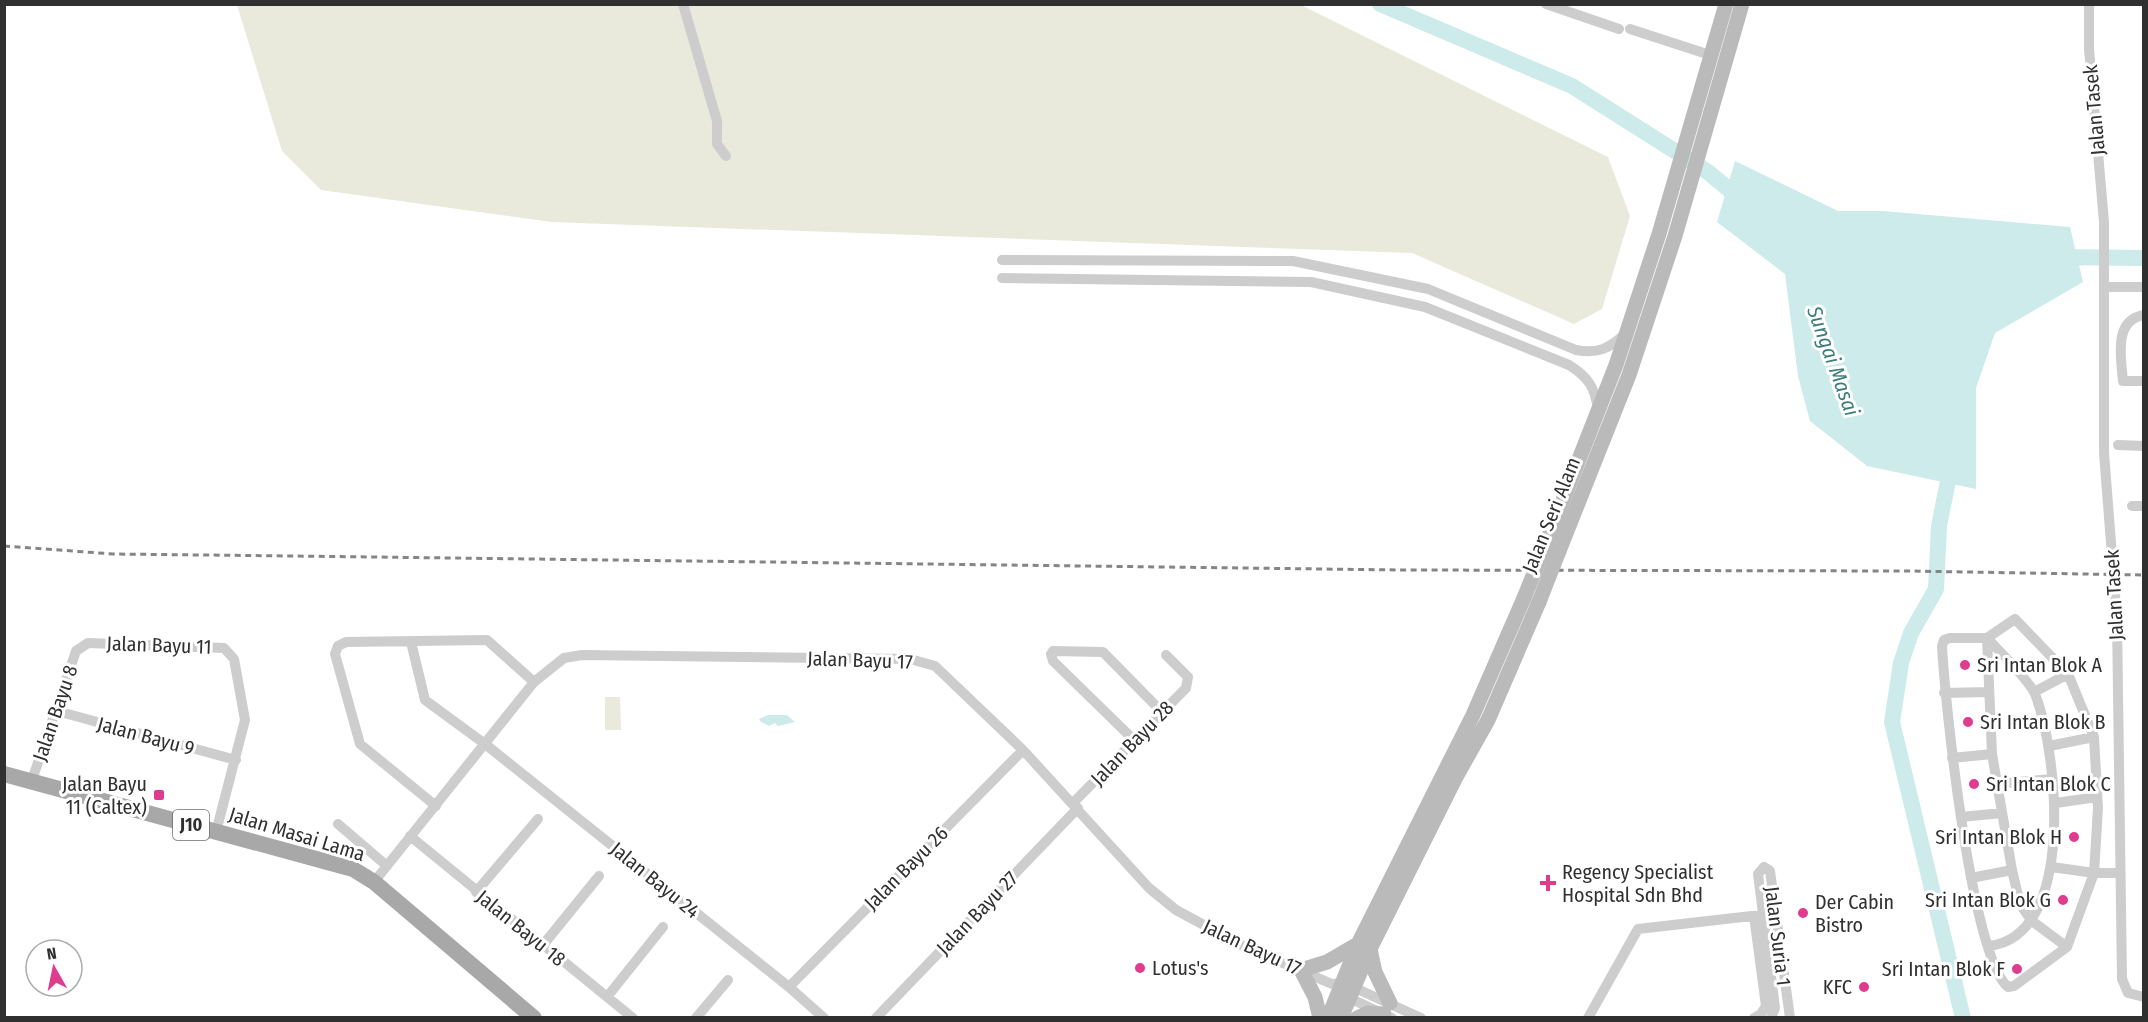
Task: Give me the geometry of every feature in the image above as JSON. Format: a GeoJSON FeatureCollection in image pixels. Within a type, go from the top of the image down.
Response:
{"type":"FeatureCollection","features":[{"type":"Feature","properties":{"kind":"main road","name":"Jalan Seri Alam"},"geometry":{"type":"LineString","coordinates":[[1364,946],[1488,720],[1539,602],[1552,548],[1626,333],[1676,176],[1726,4]]}},
{"type":"Feature","properties":{"kind":"main road","name":"Jalan Seri Alam"},"geometry":{"type":"LineString","coordinates":[[1328,1017],[1473,715],[1524,598],[1552,548],[1629,375],[1702,144],[1742,4]]}},
{"type":"Feature","properties":{"kind":"main road","name":"Jalan Masai Lama"},"geometry":{"type":"LineString","coordinates":[[4,774],[353,869],[374,882],[534,1017]]}},
{"type":"Feature","properties":{"kind":"main road"},"geometry":{"type":"LineString","coordinates":[[1320,1017],[1315,997],[1301,970],[1364,946],[1389,1011],[1368,1013],[1357,1017]]}},
{"type":"Feature","properties":{"kind":"main road","name":"Jalan Seri Alam"},"geometry":{"type":"LineString","coordinates":[[1341,1017],[1343,989]]}},
{"type":"Feature","properties":{"kind":"street"},"geometry":{"type":"LineString","coordinates":[[683,4],[717,122],[717,144],[726,156]]}},
{"type":"Feature","properties":{"kind":"street"},"geometry":{"type":"LineString","coordinates":[[1546,4],[1710,55]]}},
{"type":"Feature","properties":{"kind":"street","name":"Jalan Tasek"},"geometry":{"type":"LineString","coordinates":[[2089,4],[2089,49],[2104,234],[2104,453],[2117,620],[2119,873],[2123,986],[2128,993],[2144,997]]}},
{"type":"Feature","properties":{"kind":"street"},"geometry":{"type":"LineString","coordinates":[[1002,260],[1293,261],[1428,289],[1584,352],[1592,353],[1608,349],[1626,333]]}},
{"type":"Feature","properties":{"kind":"street"},"geometry":{"type":"LineString","coordinates":[[1002,278],[1311,282],[1425,307],[1569,365],[1586,376],[1595,391],[1598,410]]}},
{"type":"Feature","properties":{"kind":"street"},"geometry":{"type":"LineString","coordinates":[[2104,287],[2144,288]]}},
{"type":"Feature","properties":{"kind":"street"},"geometry":{"type":"LineString","coordinates":[[2142,315],[2130,319],[2123,331],[2123,381],[2144,381]]}},
{"type":"Feature","properties":{"kind":"street"},"geometry":{"type":"LineString","coordinates":[[2118,445],[2144,446]]}},
{"type":"Feature","properties":{"kind":"street"},"geometry":{"type":"LineString","coordinates":[[2132,506],[2144,506]]}},
{"type":"Feature","properties":{"kind":"street"},"geometry":{"type":"LineString","coordinates":[[2020,620],[2068,674],[2094,737],[2097,797],[2094,873],[2067,947],[2014,986],[2008,987],[2002,983],[1988,945],[1971,878],[1944,693],[1944,640],[1987,638],[2010,621],[2020,620]]}},
{"type":"Feature","properties":{"kind":"street"},"geometry":{"type":"LineString","coordinates":[[1987,638],[1992,754],[2020,904],[2032,921],[2067,947]]}},
{"type":"Feature","properties":{"kind":"street"},"geometry":{"type":"LineString","coordinates":[[1987,638],[2034,692],[2049,746],[2056,803],[2052,867],[2032,921],[2011,940],[1988,945]]}},
{"type":"Feature","properties":{"kind":"street"},"geometry":{"type":"LineString","coordinates":[[436,806],[360,744],[335,654],[338,646],[346,642],[487,640],[534,682]]}},
{"type":"Feature","properties":{"kind":"street","name":"Jalan Bayu 24"},"geometry":{"type":"LineString","coordinates":[[411,642],[425,700],[485,744],[824,1017]]}},
{"type":"Feature","properties":{"kind":"street","name":"Jalan Bayu 11"},"geometry":{"type":"LineString","coordinates":[[81,646],[88,643],[216,646],[231,653],[236,667],[245,720],[216,832]]}},
{"type":"Feature","properties":{"kind":"street","name":"Jalan Bayu 8"},"geometry":{"type":"LineString","coordinates":[[32,780],[76,651],[81,646]]}},
{"type":"Feature","properties":{"kind":"street"},"geometry":{"type":"LineString","coordinates":[[1135,741],[1053,661],[1051,654],[1053,651],[1103,651],[1162,712]]}},
{"type":"Feature","properties":{"kind":"street","name":"Jalan Bayu 17"},"geometry":{"type":"LineString","coordinates":[[374,882],[534,682],[564,658],[582,655],[910,659],[935,666],[1023,750],[1149,888],[1176,910],[1243,946],[1389,1011],[1421,1017]]}},
{"type":"Feature","properties":{"kind":"street","name":"Jalan Bayu 28"},"geometry":{"type":"LineString","coordinates":[[1075,806],[1186,688],[1189,681],[1186,674],[1166,655]]}},
{"type":"Feature","properties":{"kind":"street"},"geometry":{"type":"LineString","coordinates":[[2034,692],[2068,674]]}},
{"type":"Feature","properties":{"kind":"street"},"geometry":{"type":"LineString","coordinates":[[1944,693],[1989,692]]}},
{"type":"Feature","properties":{"kind":"street","name":"Jalan Bayu 9"},"geometry":{"type":"LineString","coordinates":[[57,711],[236,760]]}},
{"type":"Feature","properties":{"kind":"street"},"geometry":{"type":"LineString","coordinates":[[2049,746],[2094,737]]}},
{"type":"Feature","properties":{"kind":"street","name":"Jalan Bayu 26"},"geometry":{"type":"LineString","coordinates":[[789,987],[1023,750]]}},
{"type":"Feature","properties":{"kind":"street"},"geometry":{"type":"LineString","coordinates":[[1952,758],[1992,754]]}},
{"type":"Feature","properties":{"kind":"street"},"geometry":{"type":"LineString","coordinates":[[1997,784],[2052,779]]}},
{"type":"Feature","properties":{"kind":"street"},"geometry":{"type":"LineString","coordinates":[[2056,803],[2097,797]]}},
{"type":"Feature","properties":{"kind":"street","name":"Jalan Bayu 27"},"geometry":{"type":"LineString","coordinates":[[876,1017],[1075,806]]}},
{"type":"Feature","properties":{"kind":"street"},"geometry":{"type":"LineString","coordinates":[[1961,817],[2002,813]]}},
{"type":"Feature","properties":{"kind":"street"},"geometry":{"type":"LineString","coordinates":[[476,892],[538,819]]}},
{"type":"Feature","properties":{"kind":"street"},"geometry":{"type":"LineString","coordinates":[[338,824],[387,866]]}},
{"type":"Feature","properties":{"kind":"street","name":"Jalan Bayu 18"},"geometry":{"type":"LineString","coordinates":[[410,836],[476,892],[633,1017]]}},
{"type":"Feature","properties":{"kind":"street"},"geometry":{"type":"LineString","coordinates":[[2052,867],[2094,873],[2119,873]]}},
{"type":"Feature","properties":{"kind":"street"},"geometry":{"type":"LineString","coordinates":[[1971,878],[2012,870]]}},
{"type":"Feature","properties":{"kind":"street"},"geometry":{"type":"LineString","coordinates":[[543,945],[599,876]]}},
{"type":"Feature","properties":{"kind":"street"},"geometry":{"type":"LineString","coordinates":[[1588,1017],[1638,929],[1764,915],[1766,1006],[1761,1014],[1754,1017]]}},
{"type":"Feature","properties":{"kind":"street","name":"Jalan Suria 1"},"geometry":{"type":"LineString","coordinates":[[1764,915],[1775,1008],[1772,1017]]}},
{"type":"Feature","properties":{"kind":"street","name":"Jalan Suria 1"},"geometry":{"type":"LineString","coordinates":[[1764,915],[1789,1017]]}},
{"type":"Feature","properties":{"kind":"street"},"geometry":{"type":"LineString","coordinates":[[607,997],[663,927]]}},
{"type":"Feature","properties":{"kind":"street"},"geometry":{"type":"LineString","coordinates":[[696,1017],[728,980]]}},
{"type":"Feature","properties":{"kind":"street"},"geometry":{"type":"LineString","coordinates":[[806,1017],[813,1008]]}},
{"type":"Feature","properties":{"kind":"street"},"geometry":{"type":"LineString","coordinates":[[1772,1017],[1789,1017]]}},
{"type":"Feature","properties":{"kind":"shaded area"},"geometry":{"type":"Polygon","coordinates":[[[237,5],[1301,5],[1608,157],[1630,216],[1602,309],[1574,324],[1412,253],[552,222],[321,190],[282,151],[237,5]]]}},
{"type":"Feature","properties":{"kind":"shaded area"},"geometry":{"type":"Polygon","coordinates":[[[605,697],[620,697],[621,730],[605,730],[605,697]]]}},
{"type":"Feature","properties":{"kind":"water"},"geometry":{"type":"Polygon","coordinates":[[[1735,161],[1838,211],[1883,211],[2070,227],[2083,282],[1995,333],[1976,388],[1976,489],[1867,466],[1810,421],[1798,376],[1785,274],[1717,222],[1735,161]]]}},
{"type":"Feature","properties":{"kind":"water"},"geometry":{"type":"Polygon","coordinates":[[[768,715],[787,715],[795,722],[778,726],[775,723],[769,726],[759,719],[768,715]]]}},
{"type":"Feature","properties":{"kind":"waterway","name":"Sungai Masai"},"geometry":{"type":"LineString","coordinates":[[1380,4],[1572,86],[1708,172],[1744,202]]}},
{"type":"Feature","properties":{"kind":"waterway"},"geometry":{"type":"LineString","coordinates":[[2055,257],[2144,258]]}},
{"type":"Feature","properties":{"kind":"waterway","name":"Sungai Masai"},"geometry":{"type":"LineString","coordinates":[[1952,461],[1939,526],[1936,589],[1911,633],[1901,663],[1892,722],[1963,1018]]}},
{"type":"Feature","properties":{"kind":"railway"},"geometry":{"type":"LineString","coordinates":[[4,546],[113,554],[1401,570],[1909,571],[2144,575]]}},
{"type":"Feature","properties":{"kind":"place","name":"Sri Intan Blok A"},"geometry":{"type":"Point","coordinates":[1965,665]}},
{"type":"Feature","properties":{"kind":"place","name":"Sri Intan Blok B"},"geometry":{"type":"Point","coordinates":[1968,722]}},
{"type":"Feature","properties":{"kind":"place","name":"Sri Intan Blok C"},"geometry":{"type":"Point","coordinates":[1974,784]}},
{"type":"Feature","properties":{"kind":"place","name":"Jalan Bayu 11 (Caltex)"},"geometry":{"type":"Point","coordinates":[159,795]}},
{"type":"Feature","properties":{"kind":"place","name":"Sri Intan Blok H"},"geometry":{"type":"Point","coordinates":[2074,837]}},
{"type":"Feature","properties":{"kind":"place","name":"Regency Specialist Hospital Sdn Bhd"},"geometry":{"type":"Point","coordinates":[1548,883]}},
{"type":"Feature","properties":{"kind":"place","name":"Sri Intan Blok G"},"geometry":{"type":"Point","coordinates":[2063,900]}},
{"type":"Feature","properties":{"kind":"place","name":"Der Cabin Bistro"},"geometry":{"type":"Point","coordinates":[1803,913]}},
{"type":"Feature","properties":{"kind":"place","name":"Lotus's"},"geometry":{"type":"Point","coordinates":[1140,968]}},
{"type":"Feature","properties":{"kind":"place","name":"Sri Intan Blok F"},"geometry":{"type":"Point","coordinates":[2017,969]}},
{"type":"Feature","properties":{"kind":"place","name":"KFC"},"geometry":{"type":"Point","coordinates":[1864,987]}}]}
